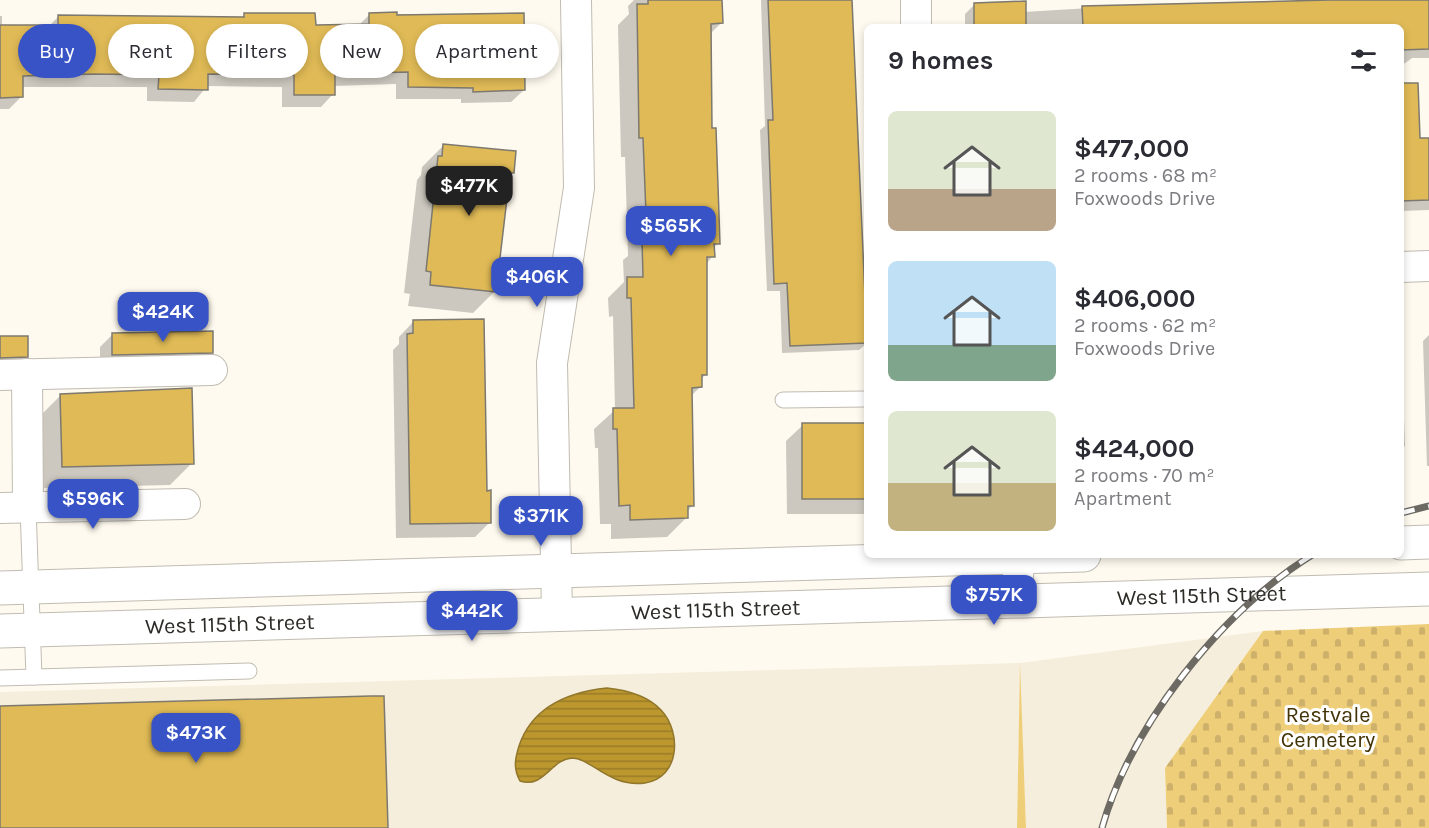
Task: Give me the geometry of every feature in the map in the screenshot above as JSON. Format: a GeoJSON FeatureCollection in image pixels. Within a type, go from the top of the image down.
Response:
{"type":"FeatureCollection","features":[{"type":"Feature","properties":{"kind":"street"},"geometry":{"type":"LineString","coordinates":[[557,614],[552,363],[579,188],[576,0]]}},
{"type":"Feature","properties":{"kind":"street"},"geometry":{"type":"LineString","coordinates":[[916,0],[916,24]]}},
{"type":"Feature","properties":{"kind":"street"},"geometry":{"type":"LineString","coordinates":[[1404,267],[1429,266]]}},
{"type":"Feature","properties":{"kind":"street"},"geometry":{"type":"LineString","coordinates":[[185,504],[14,507],[14,374],[212,370]]}},
{"type":"Feature","properties":{"kind":"street"},"geometry":{"type":"LineString","coordinates":[[1404,543],[1429,542]]}},
{"type":"Feature","properties":{"kind":"street","name":"West 115th Street"},"geometry":{"type":"LineString","coordinates":[[15,588],[960,558]]}},
{"type":"Feature","properties":{"kind":"street"},"geometry":{"type":"LineString","coordinates":[[1017,599],[1018,558]]}},
{"type":"Feature","properties":{"kind":"street","name":"West 115th Street"},"geometry":{"type":"LineString","coordinates":[[0,631],[1017,599],[1429,589]]}},
{"type":"Feature","properties":{"kind":"lane"},"geometry":{"type":"LineString","coordinates":[[783,400],[864,399]]}},
{"type":"Feature","properties":{"kind":"lane"},"geometry":{"type":"LineString","coordinates":[[14,507],[15,588],[32,630],[34,677]]}},
{"type":"Feature","properties":{"kind":"lane"},"geometry":{"type":"LineString","coordinates":[[0,678],[249,671]]}},
{"type":"Feature","properties":{"kind":"shaded area"},"geometry":{"type":"Polygon","coordinates":[[[1263,631],[1165,768],[1167,828],[1026,828],[1020,680],[1017,828],[0,828],[0,692],[1020,663],[1263,631]]]}},
{"type":"Feature","properties":{"kind":"shaded area"},"geometry":{"type":"Polygon","coordinates":[[[607,688],[643,697],[661,710],[668,719],[674,741],[674,753],[665,773],[645,783],[633,783],[612,777],[579,759],[572,758],[558,763],[535,781],[520,781],[515,764],[516,755],[525,732],[533,721],[554,704],[566,698],[607,688]]]}},
{"type":"Feature","properties":{"kind":"green space","name":"Restvale Cemetery"},"geometry":{"type":"Polygon","coordinates":[[[1429,624],[1429,828],[1167,828],[1165,768],[1263,631],[1429,624]]]}},
{"type":"Feature","properties":{"kind":"green space"},"geometry":{"type":"Polygon","coordinates":[[[1020,663],[1026,828],[1017,828],[1020,663]]]}},
{"type":"Feature","properties":{"kind":"building"},"geometry":{"type":"Polygon","coordinates":[[[648,0],[722,0],[723,23],[711,24],[712,128],[716,128],[720,244],[714,244],[715,257],[707,257],[707,375],[702,375],[702,387],[692,388],[694,506],[688,506],[688,518],[630,520],[630,505],[619,506],[617,429],[613,429],[613,408],[634,408],[631,298],[627,298],[627,277],[643,277],[642,239],[647,239],[643,138],[639,138],[637,4],[648,4],[648,0]]]}},
{"type":"Feature","properties":{"kind":"building"},"geometry":{"type":"Polygon","coordinates":[[[768,0],[852,0],[864,274],[864,343],[790,346],[787,283],[774,284],[768,120],[773,120],[768,0]]]}},
{"type":"Feature","properties":{"kind":"building"},"geometry":{"type":"Polygon","coordinates":[[[1429,0],[1429,49],[1404,50],[1404,24],[1083,24],[1082,6],[1429,0]]]}},
{"type":"Feature","properties":{"kind":"building"},"geometry":{"type":"Polygon","coordinates":[[[1026,1],[1026,24],[974,24],[974,3],[1026,1]]]}},
{"type":"Feature","properties":{"kind":"building"},"geometry":{"type":"Polygon","coordinates":[[[397,12],[397,15],[524,13],[524,24],[415,24],[415,78],[525,78],[525,90],[473,92],[473,88],[408,87],[408,72],[403,72],[403,24],[369,24],[369,13],[397,12]]]}},
{"type":"Feature","properties":{"kind":"building"},"geometry":{"type":"Polygon","coordinates":[[[244,13],[315,13],[316,25],[320,25],[320,78],[335,78],[335,95],[294,95],[294,78],[308,78],[308,24],[206,24],[208,90],[158,89],[159,78],[194,78],[194,24],[108,24],[108,74],[96,74],[96,24],[58,24],[58,15],[244,17],[244,13]]]}},
{"type":"Feature","properties":{"kind":"building"},"geometry":{"type":"Polygon","coordinates":[[[0,25],[18,25],[18,78],[23,78],[23,97],[0,98],[0,25]]]}},
{"type":"Feature","properties":{"kind":"building"},"geometry":{"type":"Polygon","coordinates":[[[1404,83],[1418,83],[1420,138],[1429,138],[1429,200],[1404,201],[1404,83]]]}},
{"type":"Feature","properties":{"kind":"building"},"geometry":{"type":"Polygon","coordinates":[[[443,144],[516,151],[514,173],[510,173],[496,292],[430,285],[431,272],[426,271],[438,156],[442,156],[443,144]]]}},
{"type":"Feature","properties":{"kind":"building"},"geometry":{"type":"Polygon","coordinates":[[[484,319],[487,491],[491,490],[491,523],[410,524],[407,334],[413,333],[413,320],[484,319]]]}},
{"type":"Feature","properties":{"kind":"building"},"geometry":{"type":"Polygon","coordinates":[[[213,331],[213,353],[112,355],[112,333],[213,331]]]}},
{"type":"Feature","properties":{"kind":"building"},"geometry":{"type":"Polygon","coordinates":[[[0,336],[28,336],[28,357],[0,358],[0,336]]]}},
{"type":"Feature","properties":{"kind":"building"},"geometry":{"type":"Polygon","coordinates":[[[192,388],[194,464],[62,467],[60,394],[192,388]]]}},
{"type":"Feature","properties":{"kind":"building"},"geometry":{"type":"Polygon","coordinates":[[[802,423],[864,423],[864,499],[802,499],[802,423]]]}},
{"type":"Feature","properties":{"kind":"building"},"geometry":{"type":"Polygon","coordinates":[[[384,696],[388,828],[0,828],[0,706],[384,696]]]}},
{"type":"Feature","properties":{"kind":"railway"},"geometry":{"type":"LineString","coordinates":[[1404,512],[1429,506]]}},
{"type":"Feature","properties":{"kind":"railway"},"geometry":{"type":"LineString","coordinates":[[1102,828],[1116,789],[1134,750],[1157,711],[1184,674],[1213,639],[1245,607],[1308,558]]}}]}
